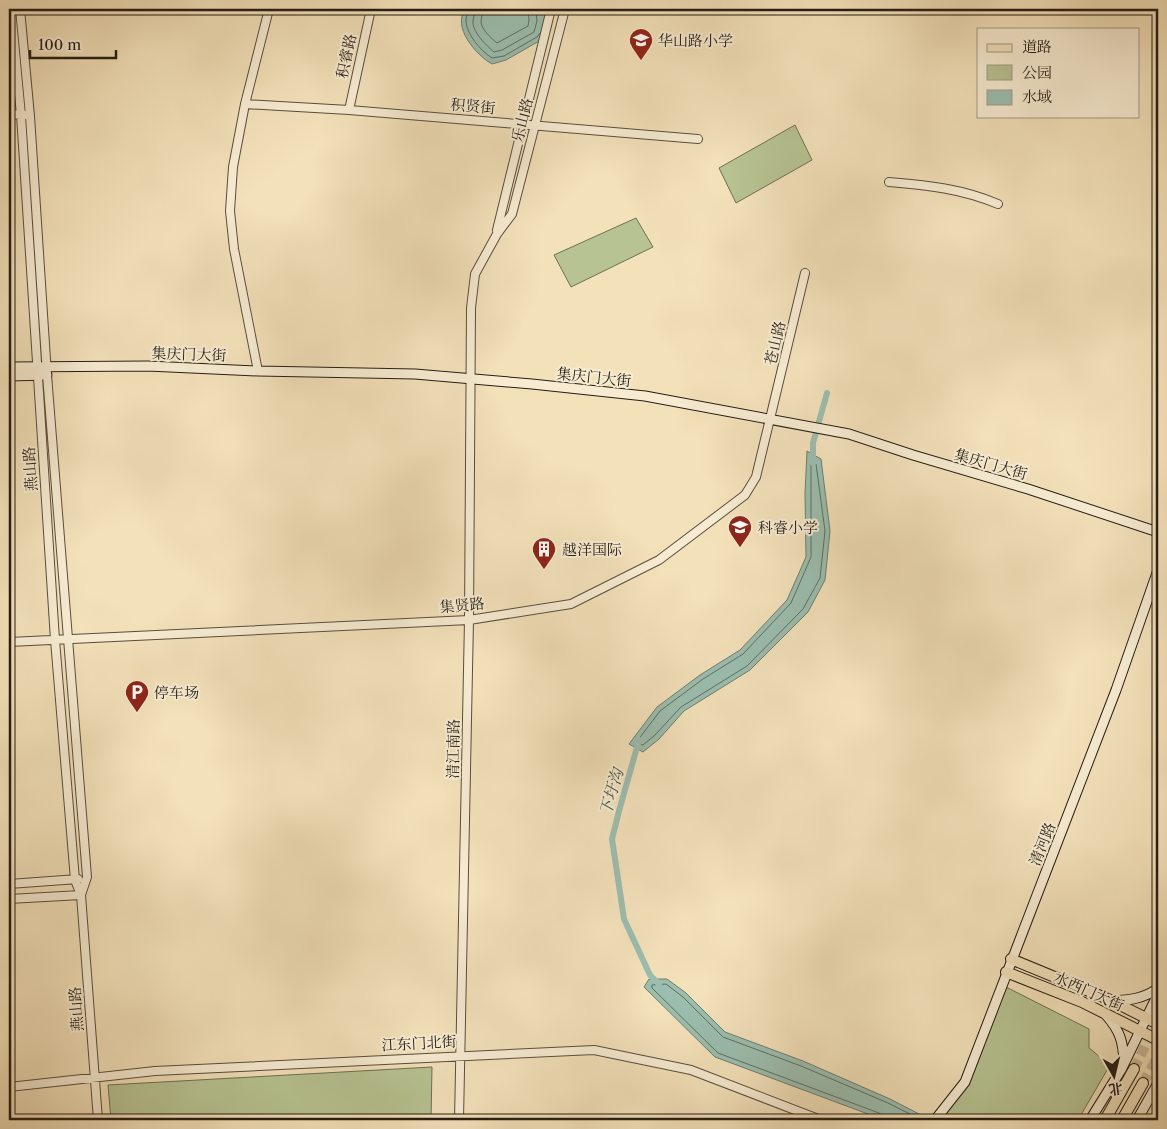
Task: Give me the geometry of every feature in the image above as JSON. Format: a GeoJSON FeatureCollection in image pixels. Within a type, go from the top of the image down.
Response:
{"type":"FeatureCollection","features":[{"type":"Feature","properties":{"kind":"main road","name":"集庆门大街"},"geometry":{"type":"LineString","coordinates":[[9,376],[42,371],[148,366],[258,371],[415,374],[644,396],[849,434],[1028,489],[1158,532]]}},
{"type":"Feature","properties":{"kind":"main road","name":"集庆门大街"},"geometry":{"type":"LineString","coordinates":[[9,367],[42,371]]}},
{"type":"Feature","properties":{"kind":"main road","name":"清河路"},"geometry":{"type":"LineString","coordinates":[[935,1120],[965,1082],[1079,787],[1158,570]]}},
{"type":"Feature","properties":{"kind":"main road","name":"水西门大街"},"geometry":{"type":"LineString","coordinates":[[1011,959],[1111,1001],[1158,1024]]}},
{"type":"Feature","properties":{"kind":"main road","name":"水西门大街"},"geometry":{"type":"LineString","coordinates":[[1006,972],[1082,1002],[1158,1040]]}},
{"type":"Feature","properties":{"kind":"main road"},"geometry":{"type":"LineString","coordinates":[[1111,1001],[1134,1000],[1158,988]]}},
{"type":"Feature","properties":{"kind":"main road"},"geometry":{"type":"LineString","coordinates":[[1090,1120],[1124,1064],[1158,994]]}},
{"type":"Feature","properties":{"kind":"main road"},"geometry":{"type":"LineString","coordinates":[[1104,1013],[1117,1026],[1123,1046],[1124,1064]]}},
{"type":"Feature","properties":{"kind":"main road"},"geometry":{"type":"LineString","coordinates":[[1105,1120],[1134,1068]]}},
{"type":"Feature","properties":{"kind":"main road"},"geometry":{"type":"LineString","coordinates":[[1122,1120],[1143,1083]]}},
{"type":"Feature","properties":{"kind":"main road"},"geometry":{"type":"LineString","coordinates":[[1136,1120],[1158,1083]]}},
{"type":"Feature","properties":{"kind":"street","name":"燕山路"},"geometry":{"type":"LineString","coordinates":[[11,9],[42,371],[68,639],[87,877],[81,896]]}},
{"type":"Feature","properties":{"kind":"street","name":"燕山路"},"geometry":{"type":"LineString","coordinates":[[20,9],[30,116],[55,640],[75,880],[81,896],[98,1120]]}},
{"type":"Feature","properties":{"kind":"street"},"geometry":{"type":"LineString","coordinates":[[258,371],[234,248],[230,211],[233,167],[245,104],[269,9]]}},
{"type":"Feature","properties":{"kind":"street","name":"积睿路"},"geometry":{"type":"LineString","coordinates":[[349,110],[371,9]]}},
{"type":"Feature","properties":{"kind":"street","name":"乐山路"},"geometry":{"type":"LineString","coordinates":[[497,234],[522,123],[551,9]]}},
{"type":"Feature","properties":{"kind":"street","name":"乐山路"},"geometry":{"type":"LineString","coordinates":[[470,379],[471,308],[475,274],[497,234],[512,214],[565,9]]}},
{"type":"Feature","properties":{"kind":"street","name":"积贤街"},"geometry":{"type":"LineString","coordinates":[[245,104],[535,124],[698,139]]}},
{"type":"Feature","properties":{"kind":"street"},"geometry":{"type":"LineString","coordinates":[[9,114],[30,116]]}},
{"type":"Feature","properties":{"kind":"street"},"geometry":{"type":"LineString","coordinates":[[890,182],[939,186],[981,196],[998,204]]}},
{"type":"Feature","properties":{"kind":"street","name":"苍山路"},"geometry":{"type":"LineString","coordinates":[[771,419],[805,273]]}},
{"type":"Feature","properties":{"kind":"street","name":"清江南路"},"geometry":{"type":"LineString","coordinates":[[459,1120],[469,620],[470,379]]}},
{"type":"Feature","properties":{"kind":"street","name":"集贤路"},"geometry":{"type":"LineString","coordinates":[[9,642],[469,620],[571,604],[659,560],[745,495],[756,477],[771,419]]}},
{"type":"Feature","properties":{"kind":"street"},"geometry":{"type":"LineString","coordinates":[[59,695],[65,690],[69,690],[72,694]]}},
{"type":"Feature","properties":{"kind":"street"},"geometry":{"type":"LineString","coordinates":[[9,884],[75,880],[87,877]]}},
{"type":"Feature","properties":{"kind":"street"},"geometry":{"type":"LineString","coordinates":[[9,899],[81,896]]}},
{"type":"Feature","properties":{"kind":"street","name":"江东门北街"},"geometry":{"type":"LineString","coordinates":[[9,1087],[164,1070],[594,1050],[691,1070],[821,1120]]}},
{"type":"Feature","properties":{"kind":"green space"},"geometry":{"type":"Polygon","coordinates":[[[795,125],[812,160],[736,203],[719,168],[795,125]]]}},
{"type":"Feature","properties":{"kind":"green space"},"geometry":{"type":"Polygon","coordinates":[[[636,218],[653,247],[571,287],[554,255],[636,218]]]}},
{"type":"Feature","properties":{"kind":"green space"},"geometry":{"type":"Polygon","coordinates":[[[1002,985],[1089,1029],[1089,1048],[1110,1065],[1078,1120],[940,1120],[965,1082],[1002,985]]]}},
{"type":"Feature","properties":{"kind":"green space"},"geometry":{"type":"Polygon","coordinates":[[[432,1067],[431,1120],[111,1120],[108,1085],[432,1067]]]}},
{"type":"Feature","properties":{"kind":"water"},"geometry":{"type":"Polygon","coordinates":[[[466,9],[547,9],[548,22],[541,40],[506,60],[492,64],[479,54],[463,32],[462,16],[466,9]]]}},
{"type":"Feature","properties":{"kind":"water"},"geometry":{"type":"Polygon","coordinates":[[[807,451],[821,459],[830,531],[825,580],[808,612],[750,670],[684,711],[659,739],[643,752],[629,744],[657,707],[700,675],[740,650],[787,600],[806,557],[805,493],[807,451]]]}},
{"type":"Feature","properties":{"kind":"water"},"geometry":{"type":"Polygon","coordinates":[[[649,979],[667,979],[686,993],[725,1032],[803,1061],[890,1099],[923,1116],[922,1120],[884,1120],[715,1057],[644,987],[649,979]]]}},
{"type":"Feature","properties":{"kind":"waterway","name":"下圩沟"},"geometry":{"type":"LineString","coordinates":[[813,463],[813,443],[827,393]]}},
{"type":"Feature","properties":{"kind":"waterway","name":"下圩沟"},"geometry":{"type":"LineString","coordinates":[[639,740],[612,839],[624,919],[650,975],[659,984]]}},
{"type":"Feature","properties":{"kind":"tunnel"},"geometry":{"type":"LineString","coordinates":[[1134,1069],[1158,1020]]}},
{"type":"Feature","properties":{"kind":"tunnel"},"geometry":{"type":"LineString","coordinates":[[1143,1083],[1158,1056]]}},
{"type":"Feature","properties":{"kind":"place","name":"华山路小学"},"geometry":{"type":"Point","coordinates":[641,61]}},
{"type":"Feature","properties":{"kind":"place","name":"科睿小学"},"geometry":{"type":"Point","coordinates":[740,548]}},
{"type":"Feature","properties":{"kind":"place","name":"越洋国际"},"geometry":{"type":"Point","coordinates":[544,570]}},
{"type":"Feature","properties":{"kind":"place","name":"停车场"},"geometry":{"type":"Point","coordinates":[137,713]}}]}
